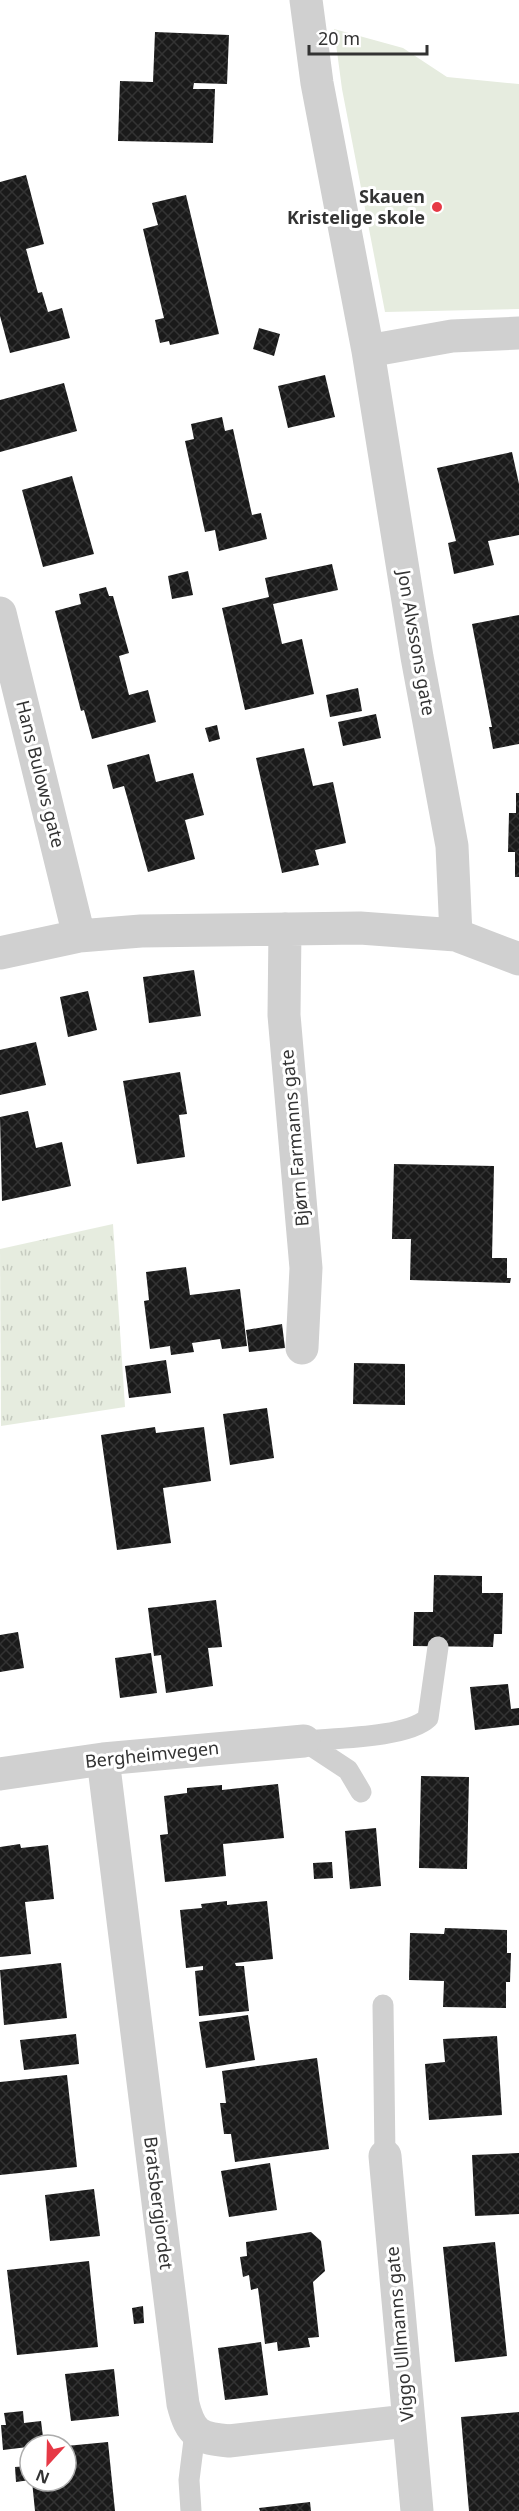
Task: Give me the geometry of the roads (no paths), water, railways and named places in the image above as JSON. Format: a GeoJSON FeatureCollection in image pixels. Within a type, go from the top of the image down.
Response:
{"type":"FeatureCollection","features":[{"type":"Feature","properties":{"kind":"street","name":"Jon Alvssons gate"},"geometry":{"type":"LineString","coordinates":[[306,0],[317,84],[368,351],[417,657],[452,846],[456,935]]}},
{"type":"Feature","properties":{"kind":"street"},"geometry":{"type":"LineString","coordinates":[[368,351],[452,336],[519,333]]}},
{"type":"Feature","properties":{"kind":"street","name":"Hans Bulows gate"},"geometry":{"type":"LineString","coordinates":[[0,613],[79,936]]}},
{"type":"Feature","properties":{"kind":"street","name":"Bjørn Farmanns gate"},"geometry":{"type":"LineString","coordinates":[[285,928],[284,1015],[306,1268],[302,1348]]}},
{"type":"Feature","properties":{"kind":"street"},"geometry":{"type":"LineString","coordinates":[[0,953],[79,936],[141,931],[360,928],[456,935],[519,959]]}},
{"type":"Feature","properties":{"kind":"street","name":"Bergheimvegen"},"geometry":{"type":"LineString","coordinates":[[0,1774],[103,1759],[304,1741]]}},
{"type":"Feature","properties":{"kind":"street","name":"Bratsbergjordet"},"geometry":{"type":"LineString","coordinates":[[103,1759],[183,2404],[188,2422],[195,2432]]}},
{"type":"Feature","properties":{"kind":"street","name":"Viggo Ullmanns gate"},"geometry":{"type":"LineString","coordinates":[[385,2156],[407,2421],[417,2511]]}},
{"type":"Feature","properties":{"kind":"street"},"geometry":{"type":"LineString","coordinates":[[195,2432],[206,2438],[229,2441],[407,2421]]}},
{"type":"Feature","properties":{"kind":"lane"},"geometry":{"type":"LineString","coordinates":[[304,1741],[408,1729],[421,1725],[428,1718],[438,1647]]}},
{"type":"Feature","properties":{"kind":"lane"},"geometry":{"type":"LineString","coordinates":[[304,1741],[348,1770],[361,1792]]}},
{"type":"Feature","properties":{"kind":"lane"},"geometry":{"type":"LineString","coordinates":[[383,2005],[385,2156]]}},
{"type":"Feature","properties":{"kind":"lane"},"geometry":{"type":"LineString","coordinates":[[191,2511],[189,2480],[195,2432]]}},
{"type":"Feature","properties":{"kind":"place","name":"Skauen Kristelige skole"},"geometry":{"type":"Point","coordinates":[437,207]}}]}
